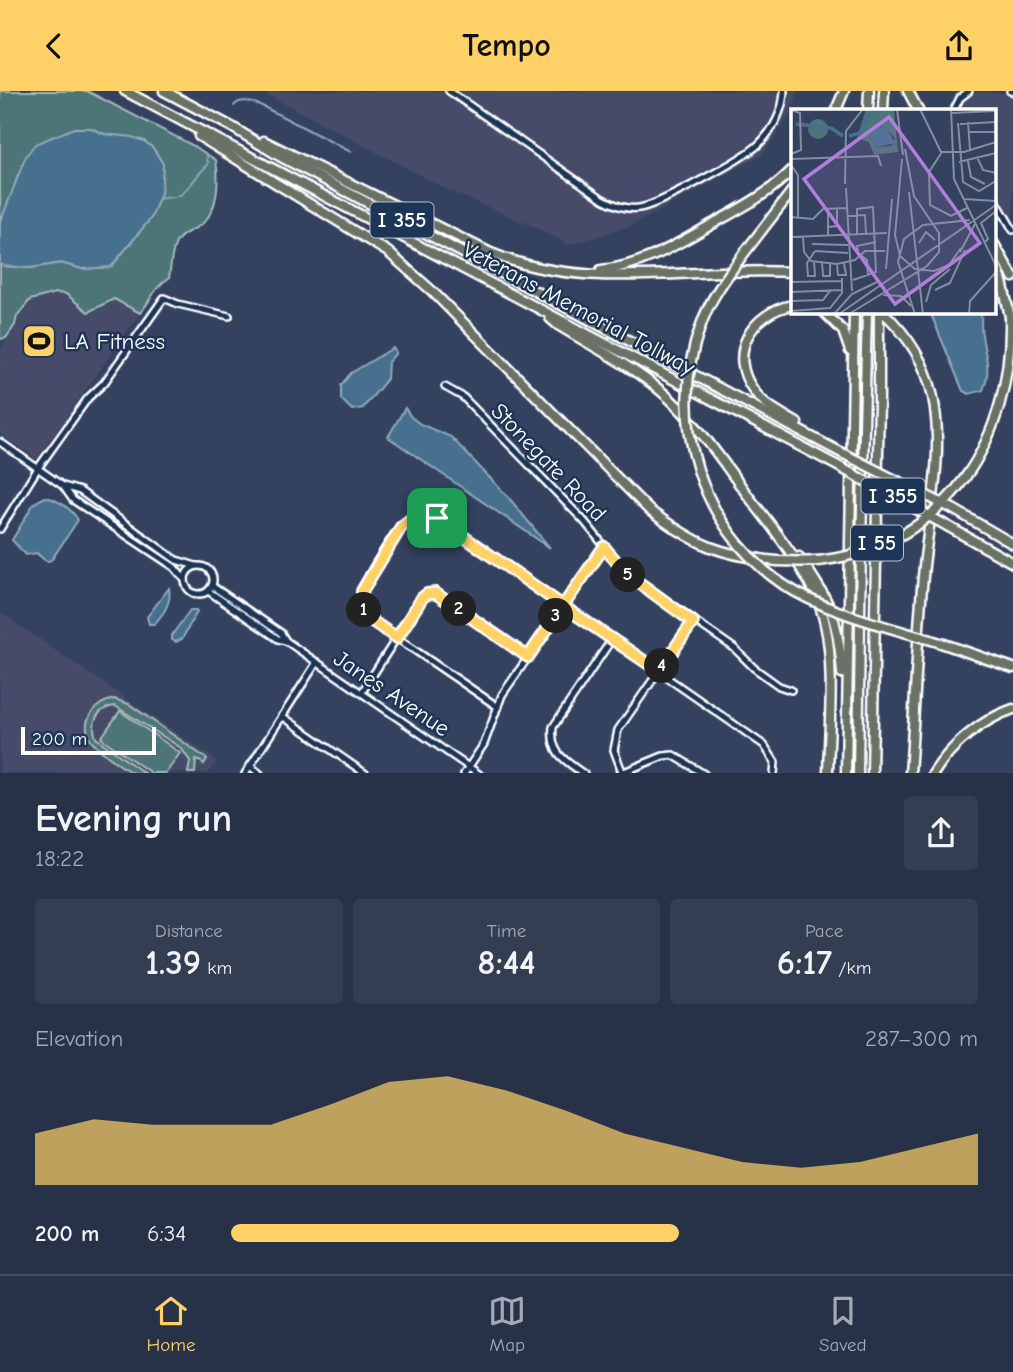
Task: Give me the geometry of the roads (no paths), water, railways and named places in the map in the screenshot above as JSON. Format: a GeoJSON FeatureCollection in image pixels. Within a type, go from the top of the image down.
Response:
{"type":"FeatureCollection","features":[{"type":"Feature","properties":{"kind":"highway","name":"Veterans Memorial Tollway"},"geometry":{"type":"LineString","coordinates":[[125,91],[836,465],[1013,563]]}},
{"type":"Feature","properties":{"kind":"highway","name":"Veterans Memorial Tollway"},"geometry":{"type":"LineString","coordinates":[[164,91],[305,169],[953,509],[1013,544]]}},
{"type":"Feature","properties":{"kind":"highway"},"geometry":{"type":"LineString","coordinates":[[837,109],[846,91]]}},
{"type":"Feature","properties":{"kind":"highway"},"geometry":{"type":"LineString","coordinates":[[842,109],[846,91]]}},
{"type":"Feature","properties":{"kind":"highway"},"geometry":{"type":"LineString","coordinates":[[869,109],[870,91]]}},
{"type":"Feature","properties":{"kind":"highway"},"geometry":{"type":"LineString","coordinates":[[883,109],[884,91]]}},
{"type":"Feature","properties":{"kind":"highway"},"geometry":{"type":"LineString","coordinates":[[908,91],[917,109]]}},
{"type":"Feature","properties":{"kind":"highway"},"geometry":{"type":"LineString","coordinates":[[137,97],[388,252],[431,290],[630,492],[674,529],[724,553],[777,561],[827,560],[872,548],[904,533],[954,497],[974,470],[1000,418],[1008,389],[1011,362],[1010,317],[996,264]]}},
{"type":"Feature","properties":{"kind":"highway"},"geometry":{"type":"LineString","coordinates":[[232,127],[292,153],[491,253],[529,267],[592,275],[791,272]]}},
{"type":"Feature","properties":{"kind":"highway"},"geometry":{"type":"LineString","coordinates":[[563,273],[613,269],[660,254],[756,199],[791,172]]}},
{"type":"Feature","properties":{"kind":"highway"},"geometry":{"type":"LineString","coordinates":[[791,193],[744,252],[709,306],[698,334],[689,370],[688,429],[695,462],[709,498],[739,543],[761,566],[785,585],[826,605],[1013,668]]}},
{"type":"Feature","properties":{"kind":"highway"},"geometry":{"type":"LineString","coordinates":[[996,247],[1013,277]]}},
{"type":"Feature","properties":{"kind":"highway"},"geometry":{"type":"LineString","coordinates":[[791,306],[771,311],[751,329],[743,352],[745,374],[756,393],[766,403],[837,450]]}},
{"type":"Feature","properties":{"kind":"highway"},"geometry":{"type":"LineString","coordinates":[[543,311],[558,325],[639,374],[678,406],[759,509],[806,577],[826,625],[829,660],[828,773]]}},
{"type":"Feature","properties":{"kind":"highway"},"geometry":{"type":"LineString","coordinates":[[825,313],[837,323],[848,342],[852,422]]}},
{"type":"Feature","properties":{"kind":"highway"},"geometry":{"type":"LineString","coordinates":[[846,773],[854,313]]}},
{"type":"Feature","properties":{"kind":"highway","name":"I 55"},"geometry":{"type":"LineString","coordinates":[[858,773],[867,313]]}},
{"type":"Feature","properties":{"kind":"highway","name":"I 55"},"geometry":{"type":"LineString","coordinates":[[872,773],[880,313]]}},
{"type":"Feature","properties":{"kind":"highway"},"geometry":{"type":"LineString","coordinates":[[882,313],[908,341],[920,360],[933,396],[936,419],[936,462],[924,569],[910,773]]}},
{"type":"Feature","properties":{"kind":"highway"},"geometry":{"type":"LineString","coordinates":[[759,509],[794,551],[829,603],[840,639],[847,716]]}},
{"type":"Feature","properties":{"kind":"highway"},"geometry":{"type":"LineString","coordinates":[[933,773],[947,755],[968,736],[993,717],[1013,709]]}},
{"type":"Feature","properties":{"kind":"street"},"geometry":{"type":"LineString","coordinates":[[449,91],[603,199],[633,209],[657,203],[753,149],[776,121],[783,102],[783,91]]}},
{"type":"Feature","properties":{"kind":"street"},"geometry":{"type":"LineString","coordinates":[[955,109],[960,99],[970,91]]}},
{"type":"Feature","properties":{"kind":"street"},"geometry":{"type":"LineString","coordinates":[[996,200],[1013,230]]}},
{"type":"Feature","properties":{"kind":"street"},"geometry":{"type":"LineString","coordinates":[[0,529],[38,468],[88,398],[104,383],[164,298],[229,316]]}},
{"type":"Feature","properties":{"kind":"street","name":"Stonegate Road"},"geometry":{"type":"LineString","coordinates":[[445,387],[463,397],[584,521],[627,574],[734,648],[754,668],[779,686],[792,689]]}},
{"type":"Feature","properties":{"kind":"street","name":"Janes Avenue"},"geometry":{"type":"LineString","coordinates":[[0,442],[63,486],[73,499],[174,567],[187,589],[194,594],[210,588],[214,581],[206,568],[176,560],[80,491],[63,486]]}},
{"type":"Feature","properties":{"kind":"street"},"geometry":{"type":"LineString","coordinates":[[498,708],[372,621],[363,609],[362,591],[401,527],[411,519],[422,516],[437,518],[659,671],[764,745],[775,761],[774,773]]}},
{"type":"Feature","properties":{"kind":"street"},"geometry":{"type":"LineString","coordinates":[[464,773],[484,744],[502,695],[604,547]]}},
{"type":"Feature","properties":{"kind":"street"},"geometry":{"type":"LineString","coordinates":[[184,580],[188,571],[196,566]]}},
{"type":"Feature","properties":{"kind":"street","name":"Janes Avenue"},"geometry":{"type":"LineString","coordinates":[[210,588],[278,639],[286,641],[479,773]]}},
{"type":"Feature","properties":{"kind":"street"},"geometry":{"type":"LineString","coordinates":[[362,692],[427,594],[435,593],[528,657]]}},
{"type":"Feature","properties":{"kind":"street"},"geometry":{"type":"LineString","coordinates":[[693,622],[617,734],[614,750],[622,773],[663,756],[673,755],[704,773]]}},
{"type":"Feature","properties":{"kind":"street"},"geometry":{"type":"LineString","coordinates":[[584,773],[558,754],[552,739],[553,727],[611,639]]}},
{"type":"Feature","properties":{"kind":"street"},"geometry":{"type":"LineString","coordinates":[[245,773],[317,662]]}},
{"type":"Feature","properties":{"kind":"street"},"geometry":{"type":"LineString","coordinates":[[282,716],[366,773]]}},
{"type":"Feature","properties":{"kind":"street"},"geometry":{"type":"LineString","coordinates":[[250,766],[260,773]]}},
{"type":"Feature","properties":{"kind":"waterway"},"geometry":{"type":"LineString","coordinates":[[234,106],[243,101],[260,105],[351,152]]}},
{"type":"Feature","properties":{"kind":"waterway"},"geometry":{"type":"LineString","coordinates":[[158,199],[183,193],[208,165],[207,154]]}},
{"type":"Feature","properties":{"kind":"place","name":"LA Fitness"},"geometry":{"type":"Point","coordinates":[39,341]}}]}
